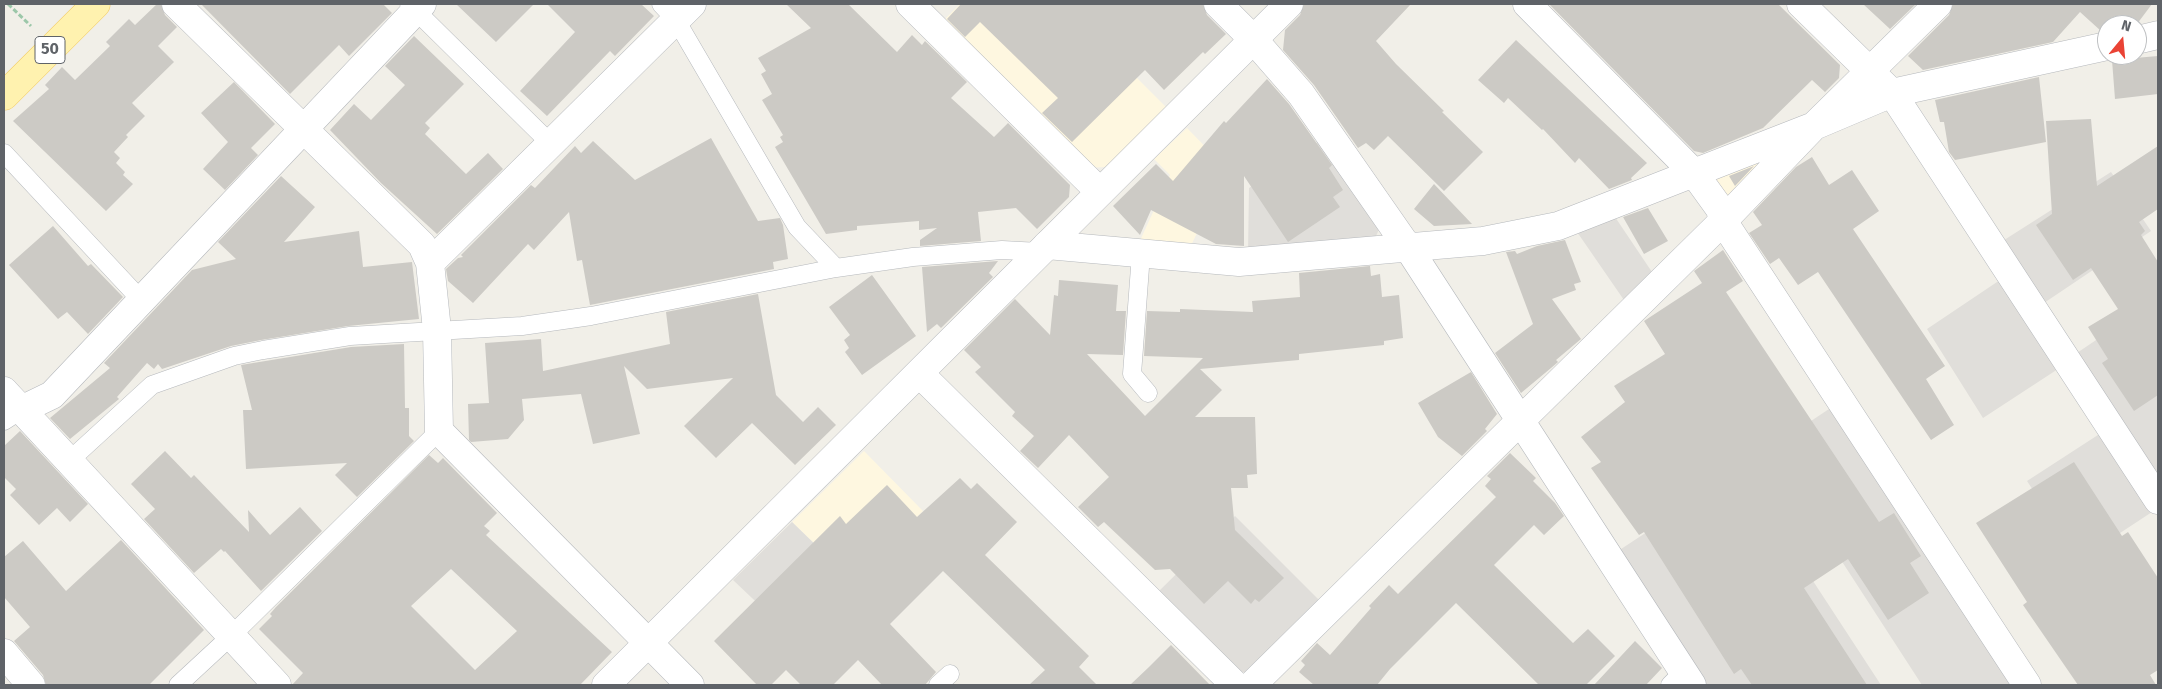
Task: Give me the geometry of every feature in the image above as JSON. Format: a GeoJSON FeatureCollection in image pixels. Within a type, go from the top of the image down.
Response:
{"type":"FeatureCollection","features":[{"type":"Feature","properties":{"kind":"main road","name":"50"},"geometry":{"type":"LineString","coordinates":[[4,96],[96,4]]}},
{"type":"Feature","properties":{"kind":"street"},"geometry":{"type":"LineString","coordinates":[[176,4],[422,245],[430,264],[437,330],[439,431],[690,685]]}},
{"type":"Feature","properties":{"kind":"street"},"geometry":{"type":"LineString","coordinates":[[910,4],[1100,192]]}},
{"type":"Feature","properties":{"kind":"street"},"geometry":{"type":"LineString","coordinates":[[1218,4],[1253,39],[1301,94],[1410,249],[1521,421],[1682,681]]}},
{"type":"Feature","properties":{"kind":"street"},"geometry":{"type":"LineString","coordinates":[[606,685],[1289,4]]}},
{"type":"Feature","properties":{"kind":"street"},"geometry":{"type":"LineString","coordinates":[[1527,4],[1694,173],[1720,209],[1723,220],[2027,685]]}},
{"type":"Feature","properties":{"kind":"street"},"geometry":{"type":"LineString","coordinates":[[1801,4],[1892,94],[2158,500]]}},
{"type":"Feature","properties":{"kind":"street"},"geometry":{"type":"LineString","coordinates":[[1252,685],[1496,443],[1521,421],[1938,4]]}},
{"type":"Feature","properties":{"kind":"street"},"geometry":{"type":"LineString","coordinates":[[10,407],[52,395],[303,130],[415,6]]}},
{"type":"Feature","properties":{"kind":"street"},"geometry":{"type":"LineString","coordinates":[[430,264],[550,143],[676,9]]}},
{"type":"Feature","properties":{"kind":"street"},"geometry":{"type":"LineString","coordinates":[[1043,248],[1240,262],[1410,249],[1483,241],[1558,226],[1892,94],[2097,48]]}},
{"type":"Feature","properties":{"kind":"street"},"geometry":{"type":"LineString","coordinates":[[920,374],[1235,685]]}},
{"type":"Feature","properties":{"kind":"street"},"geometry":{"type":"LineString","coordinates":[[10,407],[69,460],[277,685]]}},
{"type":"Feature","properties":{"kind":"street"},"geometry":{"type":"LineString","coordinates":[[4,653],[31,685]]}},
{"type":"Feature","properties":{"kind":"lane"},"geometry":{"type":"LineString","coordinates":[[415,6],[550,143]]}},
{"type":"Feature","properties":{"kind":"lane"},"geometry":{"type":"LineString","coordinates":[[676,9],[797,227],[836,268]]}},
{"type":"Feature","properties":{"kind":"lane"},"geometry":{"type":"LineString","coordinates":[[4,153],[142,301]]}},
{"type":"Feature","properties":{"kind":"lane"},"geometry":{"type":"LineString","coordinates":[[69,460],[152,385],[234,356],[350,336],[522,326],[592,316],[836,268],[913,257],[1043,248]]}},
{"type":"Feature","properties":{"kind":"lane"},"geometry":{"type":"LineString","coordinates":[[1141,254],[1132,374],[1148,393]]}},
{"type":"Feature","properties":{"kind":"lane"},"geometry":{"type":"LineString","coordinates":[[178,685],[232,636],[439,431]]}},
{"type":"Feature","properties":{"kind":"shaded area"},"geometry":{"type":"Polygon","coordinates":[[[960,4],[1063,4],[1166,107],[1106,167],[1085,168],[941,23],[960,4]]]}},
{"type":"Feature","properties":{"kind":"shaded area"},"geometry":{"type":"Polygon","coordinates":[[[1187,128],[1227,169],[1189,250],[1138,245],[1170,175],[1154,159],[1187,128]]]}},
{"type":"Feature","properties":{"kind":"shaded area"},"geometry":{"type":"Polygon","coordinates":[[[1322,139],[1380,227],[1373,243],[1248,253],[1249,188],[1322,139]]]}},
{"type":"Feature","properties":{"kind":"shaded area"},"geometry":{"type":"Polygon","coordinates":[[[1768,155],[1729,198],[1711,176],[1768,155]]]}},
{"type":"Feature","properties":{"kind":"shaded area"},"geometry":{"type":"Polygon","coordinates":[[[2111,172],[2151,231],[2041,305],[2001,242],[2111,172]]]}},
{"type":"Feature","properties":{"kind":"shaded area"},"geometry":{"type":"Polygon","coordinates":[[[1613,214],[1654,275],[1626,303],[1575,229],[1613,214]]]}},
{"type":"Feature","properties":{"kind":"shaded area"},"geometry":{"type":"Polygon","coordinates":[[[2000,280],[2058,369],[1983,418],[1927,329],[2000,280]]]}},
{"type":"Feature","properties":{"kind":"shaded area"},"geometry":{"type":"Polygon","coordinates":[[[2158,298],[2158,482],[2074,355],[2158,298]]]}},
{"type":"Feature","properties":{"kind":"shaded area"},"geometry":{"type":"Polygon","coordinates":[[[1835,405],[2017,685],[1922,685],[1769,449],[1835,405]]]}},
{"type":"Feature","properties":{"kind":"shaded area"},"geometry":{"type":"Polygon","coordinates":[[[2101,433],[2152,512],[2079,560],[2027,481],[2101,433]]]}},
{"type":"Feature","properties":{"kind":"shaded area"},"geometry":{"type":"Polygon","coordinates":[[[864,451],[923,511],[852,580],[792,522],[864,451]]]}},
{"type":"Feature","properties":{"kind":"shaded area"},"geometry":{"type":"Polygon","coordinates":[[[1740,471],[1881,685],[1706,685],[1618,551],[1740,471]]]}},
{"type":"Feature","properties":{"kind":"shaded area"},"geometry":{"type":"Polygon","coordinates":[[[1235,516],[1323,604],[1253,673],[1234,671],[1157,593],[1235,516]]]}},
{"type":"Feature","properties":{"kind":"shaded area"},"geometry":{"type":"Polygon","coordinates":[[[792,522],[852,580],[810,653],[733,580],[792,522]]]}},
{"type":"Feature","properties":{"kind":"building"},"geometry":{"type":"Polygon","coordinates":[[[157,4],[161,4],[165,15],[177,27],[158,46],[174,62],[132,103],[145,116],[126,135],[128,137],[114,152],[120,158],[116,163],[125,172],[123,175],[133,184],[106,211],[13,121],[49,89],[45,85],[62,67],[75,80],[110,46],[106,42],[129,19],[135,25],[157,4]]]}},
{"type":"Feature","properties":{"kind":"building"},"geometry":{"type":"Polygon","coordinates":[[[201,4],[383,4],[392,13],[349,56],[339,45],[290,94],[201,4]]]}},
{"type":"Feature","properties":{"kind":"building"},"geometry":{"type":"Polygon","coordinates":[[[456,4],[534,4],[496,42],[456,4]]]}},
{"type":"Feature","properties":{"kind":"building"},"geometry":{"type":"Polygon","coordinates":[[[547,4],[641,4],[654,16],[615,56],[610,51],[547,116],[520,91],[575,32],[547,4]]]}},
{"type":"Feature","properties":{"kind":"building"},"geometry":{"type":"Polygon","coordinates":[[[786,4],[848,4],[897,52],[912,35],[922,45],[925,41],[967,82],[951,98],[994,137],[1008,123],[1070,185],[1069,197],[1037,229],[1016,208],[978,212],[981,241],[920,246],[920,240],[937,228],[919,230],[919,221],[857,226],[857,230],[826,234],[775,147],[783,142],[780,137],[783,135],[762,100],[772,94],[761,74],[766,71],[758,58],[811,28],[786,4]]]}},
{"type":"Feature","properties":{"kind":"building"},"geometry":{"type":"Polygon","coordinates":[[[961,4],[1203,4],[1207,15],[1226,34],[1205,54],[1203,52],[1164,90],[1145,70],[1072,142],[1042,113],[1058,98],[980,22],[965,37],[947,19],[961,4]]]}},
{"type":"Feature","properties":{"kind":"building"},"geometry":{"type":"Polygon","coordinates":[[[1304,4],[1411,4],[1376,41],[1396,64],[1444,111],[1442,112],[1483,152],[1444,191],[1388,136],[1374,150],[1366,143],[1358,148],[1314,85],[1283,50],[1285,30],[1300,15],[1304,4]]]}},
{"type":"Feature","properties":{"kind":"building"},"geometry":{"type":"Polygon","coordinates":[[[1549,4],[1778,4],[1840,65],[1839,78],[1825,92],[1812,80],[1763,128],[1703,153],[1694,151],[1549,4]]]}},
{"type":"Feature","properties":{"kind":"building"},"geometry":{"type":"Polygon","coordinates":[[[1863,4],[1916,4],[1890,29],[1863,4]]]}},
{"type":"Feature","properties":{"kind":"building"},"geometry":{"type":"Polygon","coordinates":[[[1953,4],[2152,4],[2144,15],[2097,15],[2097,27],[2080,12],[2053,42],[1923,70],[1908,56],[1949,15],[1953,4]]]}},
{"type":"Feature","properties":{"kind":"building"},"geometry":{"type":"Polygon","coordinates":[[[414,36],[464,84],[425,123],[430,128],[425,134],[466,174],[488,153],[503,169],[437,234],[381,183],[330,130],[354,104],[371,120],[405,85],[385,66],[414,36]]]}},
{"type":"Feature","properties":{"kind":"building"},"geometry":{"type":"Polygon","coordinates":[[[1516,40],[1647,163],[1631,178],[1632,180],[1609,189],[1579,158],[1575,163],[1543,129],[1508,98],[1504,103],[1478,80],[1516,40]]]}},
{"type":"Feature","properties":{"kind":"building"},"geometry":{"type":"Polygon","coordinates":[[[2158,56],[2158,94],[2115,99],[2112,65],[2147,65],[2147,57],[2158,56]]]}},
{"type":"Feature","properties":{"kind":"building"},"geometry":{"type":"Polygon","coordinates":[[[2039,77],[2046,142],[1955,160],[1949,152],[1944,122],[1940,122],[1935,100],[2039,77]]]}},
{"type":"Feature","properties":{"kind":"building"},"geometry":{"type":"Polygon","coordinates":[[[1267,79],[1289,104],[1332,165],[1329,168],[1343,190],[1333,197],[1340,207],[1288,242],[1244,176],[1244,246],[1216,244],[1151,210],[1140,235],[1113,206],[1156,164],[1173,181],[1224,121],[1226,123],[1267,79]]]}},
{"type":"Feature","properties":{"kind":"building"},"geometry":{"type":"Polygon","coordinates":[[[234,82],[275,124],[251,148],[258,155],[225,190],[203,169],[228,142],[201,113],[234,82]]]}},
{"type":"Feature","properties":{"kind":"building"},"geometry":{"type":"Polygon","coordinates":[[[2091,119],[2097,186],[2158,146],[2158,209],[2139,222],[2145,231],[2141,235],[2158,262],[2158,395],[2134,411],[2102,363],[2108,359],[2088,327],[2118,309],[2091,268],[2073,280],[2036,225],[2052,214],[2046,121],[2091,119]]]}},
{"type":"Feature","properties":{"kind":"building"},"geometry":{"type":"Polygon","coordinates":[[[711,138],[758,221],[780,218],[783,225],[788,259],[773,262],[774,269],[590,305],[582,260],[577,261],[569,212],[534,250],[528,244],[473,303],[448,281],[446,269],[458,258],[463,257],[461,255],[531,185],[535,188],[575,146],[581,153],[593,141],[635,180],[711,138]]]}},
{"type":"Feature","properties":{"kind":"building"},"geometry":{"type":"Polygon","coordinates":[[[1812,157],[1829,185],[1852,170],[1879,211],[1853,229],[1945,366],[1926,379],[1954,425],[1931,440],[1818,272],[1798,285],[1779,258],[1770,264],[1749,233],[1762,225],[1753,212],[1796,167],[1812,157]]]}},
{"type":"Feature","properties":{"kind":"building"},"geometry":{"type":"Polygon","coordinates":[[[1754,166],[1735,186],[1729,176],[1754,166]]]}},
{"type":"Feature","properties":{"kind":"building"},"geometry":{"type":"Polygon","coordinates":[[[281,176],[315,207],[284,242],[359,231],[363,267],[412,262],[419,319],[348,326],[261,340],[231,346],[162,369],[158,364],[154,369],[147,363],[117,397],[119,399],[70,439],[50,418],[110,368],[104,363],[192,270],[236,259],[218,242],[281,176]]]}},
{"type":"Feature","properties":{"kind":"building"},"geometry":{"type":"Polygon","coordinates":[[[1434,184],[1472,224],[1434,226],[1414,209],[1434,184]]]}},
{"type":"Feature","properties":{"kind":"building"},"geometry":{"type":"Polygon","coordinates":[[[1648,208],[1668,241],[1644,254],[1623,217],[1648,208]]]}},
{"type":"Feature","properties":{"kind":"building"},"geometry":{"type":"Polygon","coordinates":[[[53,226],[88,266],[91,264],[123,297],[88,334],[67,312],[58,319],[9,265],[53,226]]]}},
{"type":"Feature","properties":{"kind":"building"},"geometry":{"type":"Polygon","coordinates":[[[1565,240],[1581,282],[1574,284],[1576,290],[1552,299],[1581,339],[1556,360],[1558,362],[1521,393],[1495,353],[1533,324],[1506,252],[1515,251],[1517,254],[1537,246],[1565,240]]]}},
{"type":"Feature","properties":{"kind":"building"},"geometry":{"type":"Polygon","coordinates":[[[1723,250],[1743,281],[1726,292],[1879,522],[1894,513],[1921,556],[1910,563],[1929,593],[1888,620],[1848,559],[1804,588],[1867,685],[1752,685],[1741,669],[1734,674],[1644,532],[1639,535],[1591,468],[1601,462],[1581,437],[1625,402],[1614,386],[1665,354],[1644,321],[1702,283],[1694,271],[1723,250]]]}},
{"type":"Feature","properties":{"kind":"building"},"geometry":{"type":"Polygon","coordinates":[[[998,261],[989,273],[993,277],[941,328],[937,324],[927,332],[922,267],[998,261]]]}},
{"type":"Feature","properties":{"kind":"building"},"geometry":{"type":"Polygon","coordinates":[[[1370,266],[1371,276],[1380,274],[1382,297],[1399,295],[1403,338],[1384,341],[1384,345],[1299,354],[1299,360],[1200,369],[1222,390],[1195,417],[1255,417],[1257,474],[1247,475],[1248,488],[1231,488],[1235,530],[1284,578],[1259,602],[1255,599],[1251,604],[1228,581],[1204,604],[1170,569],[1155,570],[1104,522],[1098,527],[1078,507],[1109,477],[1069,435],[1038,468],[1020,451],[1034,436],[1012,416],[1015,412],[975,372],[981,367],[964,350],[1015,299],[1050,335],[1054,295],[1058,296],[1059,280],[1118,285],[1116,311],[1126,311],[1123,355],[1087,354],[1145,416],[1203,358],[1144,356],[1147,311],[1180,312],[1180,309],[1253,312],[1252,301],[1300,297],[1299,273],[1370,266]]]}},
{"type":"Feature","properties":{"kind":"building"},"geometry":{"type":"Polygon","coordinates":[[[872,275],[916,336],[862,375],[845,352],[849,348],[844,340],[850,335],[829,307],[872,275]]]}},
{"type":"Feature","properties":{"kind":"building"},"geometry":{"type":"Polygon","coordinates":[[[758,294],[776,395],[803,422],[818,407],[836,425],[795,465],[752,423],[716,458],[684,426],[733,378],[647,389],[624,366],[640,434],[593,444],[581,394],[522,399],[524,420],[508,439],[471,442],[469,440],[468,404],[489,403],[485,343],[541,339],[543,371],[670,344],[666,312],[758,294]]]}},
{"type":"Feature","properties":{"kind":"building"},"geometry":{"type":"Polygon","coordinates":[[[404,344],[405,408],[409,408],[409,436],[414,441],[357,497],[335,475],[347,463],[246,469],[243,410],[252,410],[241,365],[351,347],[404,344]]]}},
{"type":"Feature","properties":{"kind":"building"},"geometry":{"type":"Polygon","coordinates":[[[1471,372],[1497,414],[1485,429],[1487,431],[1462,456],[1438,437],[1418,403],[1471,372]]]}},
{"type":"Feature","properties":{"kind":"building"},"geometry":{"type":"Polygon","coordinates":[[[20,431],[88,504],[70,522],[57,508],[39,525],[10,495],[16,489],[4,477],[4,446],[20,431]]]}},
{"type":"Feature","properties":{"kind":"building"},"geometry":{"type":"Polygon","coordinates":[[[165,451],[191,478],[194,475],[249,532],[248,510],[270,535],[300,507],[322,531],[261,591],[225,551],[221,549],[194,573],[144,519],[155,509],[131,484],[165,451]]]}},
{"type":"Feature","properties":{"kind":"building"},"geometry":{"type":"Polygon","coordinates":[[[1510,453],[1536,478],[1533,481],[1555,503],[1564,516],[1544,535],[1534,525],[1494,565],[1573,643],[1588,629],[1615,656],[1586,685],[1539,685],[1456,603],[1390,669],[1377,685],[1314,685],[1299,672],[1305,665],[1301,661],[1317,643],[1330,655],[1371,608],[1369,606],[1389,585],[1398,594],[1496,497],[1485,486],[1491,479],[1487,476],[1510,453]]]}},
{"type":"Feature","properties":{"kind":"building"},"geometry":{"type":"Polygon","coordinates":[[[429,455],[438,463],[443,458],[497,513],[484,526],[490,531],[486,535],[612,652],[580,685],[292,685],[303,673],[259,629],[272,616],[270,614],[429,455]],[[451,569],[411,606],[475,670],[517,631],[451,569]]]}},
{"type":"Feature","properties":{"kind":"building"},"geometry":{"type":"Polygon","coordinates":[[[2074,462],[2122,536],[2128,532],[2158,578],[2158,670],[2150,675],[2156,685],[2078,685],[2023,605],[2027,602],[1976,523],[2074,462]]]}},
{"type":"Feature","properties":{"kind":"building"},"geometry":{"type":"Polygon","coordinates":[[[960,478],[971,489],[977,483],[1017,522],[985,555],[1089,656],[1079,667],[1097,685],[1029,685],[1045,670],[943,571],[890,624],[936,672],[925,685],[882,685],[858,660],[833,685],[801,685],[786,670],[771,685],[757,685],[714,641],[840,516],[846,524],[887,485],[917,517],[960,478]]]}},
{"type":"Feature","properties":{"kind":"building"},"geometry":{"type":"Polygon","coordinates":[[[121,540],[204,630],[149,685],[46,685],[43,675],[14,641],[30,627],[4,597],[4,557],[23,541],[66,591],[121,540]]]}},
{"type":"Feature","properties":{"kind":"building"},"geometry":{"type":"Polygon","coordinates":[[[1635,641],[1662,668],[1646,685],[1594,685],[1635,641]]]}},
{"type":"Feature","properties":{"kind":"building"},"geometry":{"type":"Polygon","coordinates":[[[1171,645],[1210,685],[1130,685],[1149,667],[1171,645]]]}}]}
